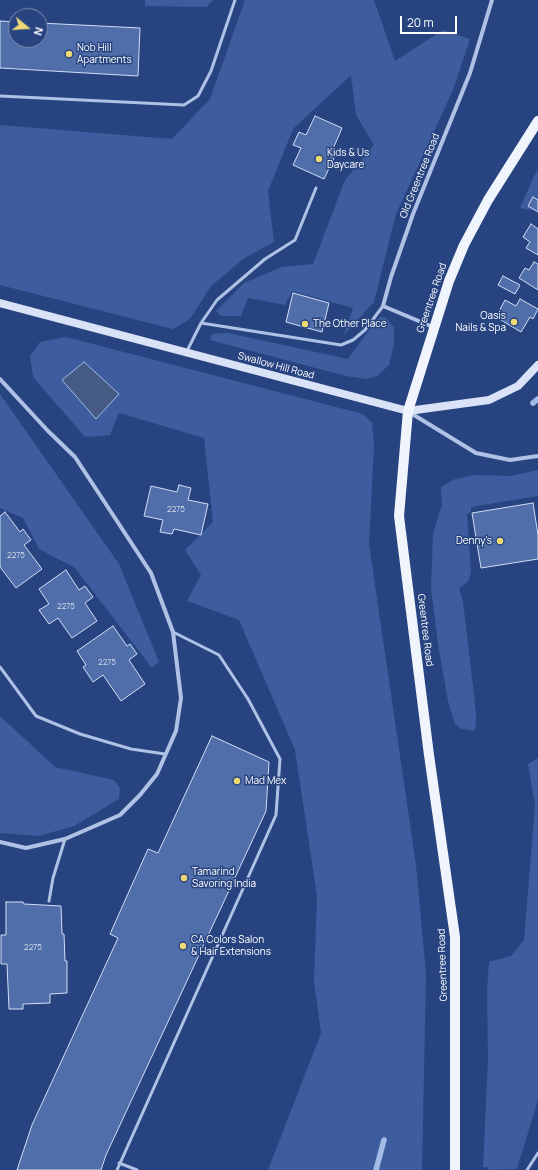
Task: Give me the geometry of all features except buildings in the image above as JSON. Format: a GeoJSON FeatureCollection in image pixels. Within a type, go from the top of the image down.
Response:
{"type":"FeatureCollection","features":[{"type":"Feature","properties":{"kind":"main road","name":"Greentree Road"},"geometry":{"type":"LineString","coordinates":[[455,1170],[455,937],[429,756],[399,516],[408,411],[434,328],[464,244],[488,200],[538,121]]}},
{"type":"Feature","properties":{"kind":"street","name":"Old Greentree Road"},"geometry":{"type":"LineString","coordinates":[[383,306],[391,277],[413,214],[470,73],[492,0]]}},
{"type":"Feature","properties":{"kind":"street","name":"Swallow Hill Road"},"geometry":{"type":"LineString","coordinates":[[0,303],[408,411],[476,453],[510,460],[538,456]]}},
{"type":"Feature","properties":{"kind":"street"},"geometry":{"type":"LineString","coordinates":[[383,306],[434,328]]}},
{"type":"Feature","properties":{"kind":"street"},"geometry":{"type":"LineString","coordinates":[[408,411],[489,400],[518,386],[538,365]]}},
{"type":"Feature","properties":{"kind":"street"},"geometry":{"type":"LineString","coordinates":[[0,379],[48,431],[75,457],[151,573],[173,632],[181,698],[176,731],[157,774],[140,795],[120,815],[65,839],[26,848],[0,842]]}},
{"type":"Feature","properties":{"kind":"lane"},"geometry":{"type":"LineString","coordinates":[[0,96],[184,105],[198,96],[211,71],[235,0]]}},
{"type":"Feature","properties":{"kind":"lane"},"geometry":{"type":"LineString","coordinates":[[186,353],[201,323],[217,300],[265,259],[295,240],[316,188]]}},
{"type":"Feature","properties":{"kind":"lane"},"geometry":{"type":"LineString","coordinates":[[201,323],[341,345],[353,340],[365,330],[383,306]]}},
{"type":"Feature","properties":{"kind":"lane"},"geometry":{"type":"LineString","coordinates":[[117,1170],[276,815],[280,759],[248,699],[219,655],[173,632]]}},
{"type":"Feature","properties":{"kind":"lane"},"geometry":{"type":"LineString","coordinates":[[0,667],[36,716],[80,734],[131,749],[165,754]]}},
{"type":"Feature","properties":{"kind":"lane"},"geometry":{"type":"LineString","coordinates":[[49,901],[53,878],[65,839]]}},
{"type":"Feature","properties":{"kind":"lane"},"geometry":{"type":"LineString","coordinates":[[527,1170],[538,1153]]}},
{"type":"Feature","properties":{"kind":"lane"},"geometry":{"type":"LineString","coordinates":[[119,1163],[137,1170]]}},
{"type":"Feature","properties":{"kind":"shaded area"},"geometry":{"type":"Polygon","coordinates":[[[145,0],[214,0],[206,7],[145,6],[145,0]]]}},
{"type":"Feature","properties":{"kind":"shaded area"},"geometry":{"type":"Polygon","coordinates":[[[245,0],[374,0],[395,61],[443,30],[470,39],[453,90],[396,214],[374,302],[344,335],[353,308],[292,291],[285,305],[248,298],[241,316],[221,316],[216,311],[244,283],[282,267],[313,264],[345,180],[374,145],[356,115],[351,75],[293,129],[268,191],[274,242],[243,259],[211,286],[190,319],[173,329],[0,285],[0,125],[172,139],[210,99],[245,0]]]}},
{"type":"Feature","properties":{"kind":"shaded area"},"geometry":{"type":"Polygon","coordinates":[[[538,170],[538,211],[520,208],[535,174],[538,170]]]}},
{"type":"Feature","properties":{"kind":"shaded area"},"geometry":{"type":"Polygon","coordinates":[[[380,317],[386,318],[394,327],[394,344],[389,365],[377,376],[367,379],[346,376],[210,340],[212,334],[228,333],[348,359],[380,317]]]}},
{"type":"Feature","properties":{"kind":"shaded area"},"geometry":{"type":"Polygon","coordinates":[[[66,337],[363,414],[372,423],[374,446],[369,544],[416,865],[426,974],[422,1170],[268,1170],[321,1033],[314,981],[317,896],[295,750],[239,620],[187,601],[201,575],[185,550],[213,522],[204,438],[119,413],[110,435],[85,437],[33,377],[30,356],[40,342],[66,337]]]}},
{"type":"Feature","properties":{"kind":"shaded area"},"geometry":{"type":"Polygon","coordinates":[[[84,362],[119,394],[96,419],[62,380],[84,362]]]}},
{"type":"Feature","properties":{"kind":"shaded area"},"geometry":{"type":"Polygon","coordinates":[[[0,394],[119,564],[159,662],[152,668],[75,568],[39,549],[23,518],[0,508],[0,394]]]}},
{"type":"Feature","properties":{"kind":"shaded area"},"geometry":{"type":"Polygon","coordinates":[[[538,470],[538,496],[471,507],[471,512],[467,514],[471,572],[468,582],[459,588],[463,601],[476,713],[476,725],[474,731],[462,729],[455,724],[448,701],[438,644],[431,588],[433,533],[442,505],[441,487],[455,479],[475,475],[511,476],[538,470]]]}},
{"type":"Feature","properties":{"kind":"shaded area"},"geometry":{"type":"Polygon","coordinates":[[[0,716],[55,767],[114,780],[120,788],[119,799],[74,826],[39,836],[0,833],[0,716]]]}},
{"type":"Feature","properties":{"kind":"shaded area"},"geometry":{"type":"Polygon","coordinates":[[[538,758],[538,1100],[517,1169],[488,1170],[487,1167],[483,1167],[488,1060],[487,990],[489,962],[511,956],[524,940],[535,805],[528,764],[538,758]]]}},
{"type":"Feature","properties":{"kind":"waterway"},"geometry":{"type":"LineString","coordinates":[[533,403],[538,399]]}},
{"type":"Feature","properties":{"kind":"waterway"},"geometry":{"type":"LineString","coordinates":[[376,1170],[384,1140]]}},
{"type":"Feature","properties":{"kind":"place","name":"Nob Hill Apartments"},"geometry":{"type":"Point","coordinates":[69,54]}},
{"type":"Feature","properties":{"kind":"place","name":"Kids & Us Daycare"},"geometry":{"type":"Point","coordinates":[319,159]}},
{"type":"Feature","properties":{"kind":"place","name":"Oasis Nails & Spa"},"geometry":{"type":"Point","coordinates":[514,322]}},
{"type":"Feature","properties":{"kind":"place","name":"The Other Place"},"geometry":{"type":"Point","coordinates":[305,324]}},
{"type":"Feature","properties":{"kind":"place","name":"Denny's"},"geometry":{"type":"Point","coordinates":[500,541]}},
{"type":"Feature","properties":{"kind":"place","name":"Mad Mex"},"geometry":{"type":"Point","coordinates":[237,781]}},
{"type":"Feature","properties":{"kind":"place","name":"Tamarind Savoring India"},"geometry":{"type":"Point","coordinates":[184,878]}},
{"type":"Feature","properties":{"kind":"place","name":"CA Colors Salon & Hair Extensions"},"geometry":{"type":"Point","coordinates":[183,946]}}]}
